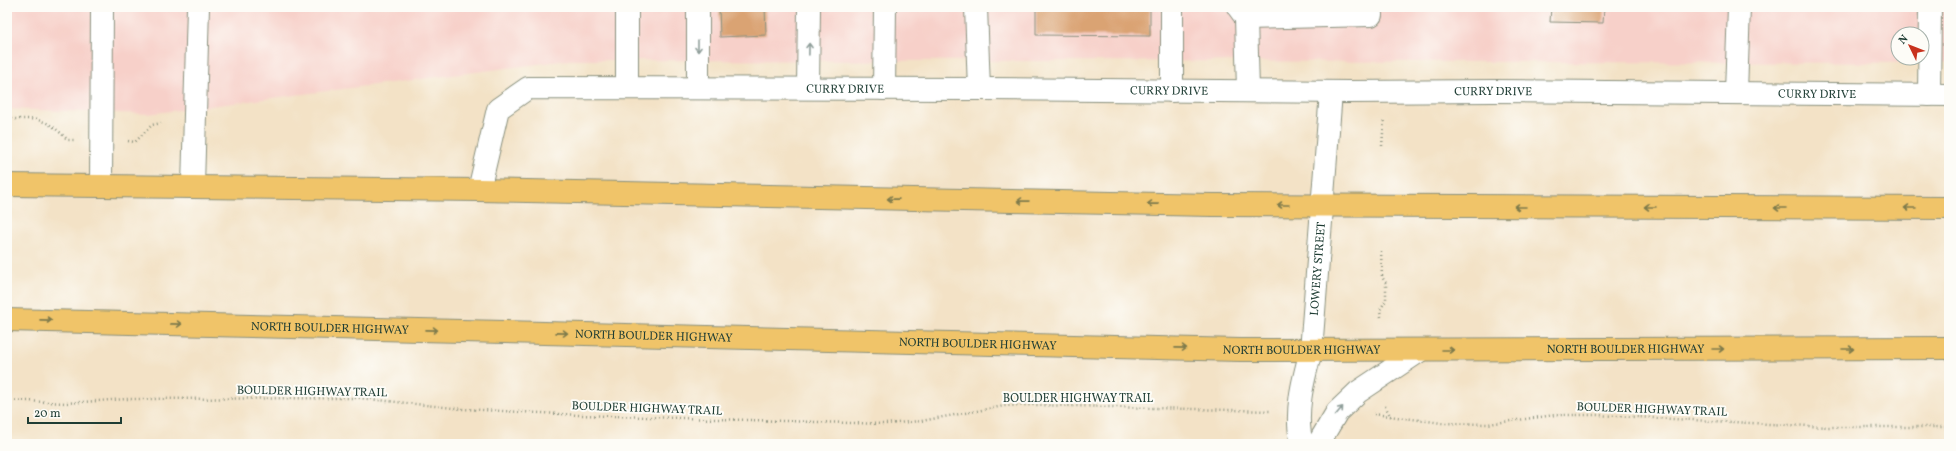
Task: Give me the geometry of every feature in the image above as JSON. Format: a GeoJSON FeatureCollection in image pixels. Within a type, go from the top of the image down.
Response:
{"type":"FeatureCollection","features":[{"type":"Feature","properties":{"kind":"main road"},"geometry":{"type":"LineString","coordinates":[[7,185],[479,190],[1212,205],[1949,208]]}},
{"type":"Feature","properties":{"kind":"main road","name":"NORTH BOULDER HIGHWAY"},"geometry":{"type":"LineString","coordinates":[[7,320],[1311,351],[1949,348]]}},
{"type":"Feature","properties":{"kind":"street"},"geometry":{"type":"LineString","coordinates":[[101,185],[102,7]]}},
{"type":"Feature","properties":{"kind":"street"},"geometry":{"type":"LineString","coordinates":[[193,186],[198,7]]}},
{"type":"Feature","properties":{"kind":"street"},"geometry":{"type":"LineString","coordinates":[[627,7],[627,88]]}},
{"type":"Feature","properties":{"kind":"street"},"geometry":{"type":"LineString","coordinates":[[698,7],[698,88]]}},
{"type":"Feature","properties":{"kind":"street"},"geometry":{"type":"LineString","coordinates":[[808,88],[809,7]]}},
{"type":"Feature","properties":{"kind":"street"},"geometry":{"type":"LineString","coordinates":[[884,89],[885,7]]}},
{"type":"Feature","properties":{"kind":"street"},"geometry":{"type":"LineString","coordinates":[[976,7],[979,89]]}},
{"type":"Feature","properties":{"kind":"street"},"geometry":{"type":"LineString","coordinates":[[1172,7],[1172,91]]}},
{"type":"Feature","properties":{"kind":"street"},"geometry":{"type":"LineString","coordinates":[[1736,92],[1739,7]]}},
{"type":"Feature","properties":{"kind":"street"},"geometry":{"type":"LineString","coordinates":[[1930,7],[1939,95]]}},
{"type":"Feature","properties":{"kind":"street"},"geometry":{"type":"LineString","coordinates":[[1248,90],[1242,13],[1371,15]]}},
{"type":"Feature","properties":{"kind":"street","name":"CURRY DRIVE"},"geometry":{"type":"LineString","coordinates":[[479,190],[498,109],[528,88],[808,88],[1172,91],[1248,90],[1331,92],[1736,92],[1939,95]]}},
{"type":"Feature","properties":{"kind":"street","name":"LOWERY STREET"},"geometry":{"type":"LineString","coordinates":[[1302,444],[1300,435],[1302,383],[1311,351],[1331,92]]}},
{"type":"Feature","properties":{"kind":"street"},"geometry":{"type":"LineString","coordinates":[[1318,444],[1337,412],[1353,397],[1379,377],[1421,350]]}},
{"type":"Feature","properties":{"kind":"path"},"geometry":{"type":"LineString","coordinates":[[1382,146],[1385,115]]}},
{"type":"Feature","properties":{"kind":"path"},"geometry":{"type":"LineString","coordinates":[[1381,251],[1382,277],[1386,284],[1386,300],[1382,306],[1381,317]]}},
{"type":"Feature","properties":{"kind":"path","name":"BOULDER HIGHWAY TRAIL"},"geometry":{"type":"LineString","coordinates":[[7,400],[66,404],[128,399],[359,398],[463,409],[580,415],[885,424],[921,421],[1004,406],[1034,405],[1279,411]]}},
{"type":"Feature","properties":{"kind":"path","name":"BOULDER HIGHWAY TRAIL"},"geometry":{"type":"LineString","coordinates":[[1370,413],[1442,422],[1488,424],[1555,415],[1596,415],[1828,427],[1949,427]]}},
{"type":"Feature","properties":{"kind":"shaded area"},"geometry":{"type":"Polygon","coordinates":[[[7,7],[1949,7],[1949,63],[1930,63],[1930,26],[1890,26],[1890,63],[569,60],[148,114],[7,109],[7,7]]]}},
{"type":"Feature","properties":{"kind":"building"},"geometry":{"type":"Polygon","coordinates":[[[719,7],[765,7],[766,35],[720,37],[719,7]]]}},
{"type":"Feature","properties":{"kind":"building"},"geometry":{"type":"Polygon","coordinates":[[[1036,7],[1150,7],[1150,36],[1036,35],[1036,7]]]}},
{"type":"Feature","properties":{"kind":"building"},"geometry":{"type":"Polygon","coordinates":[[[1551,7],[1604,7],[1603,23],[1550,22],[1551,7]]]}}]}
